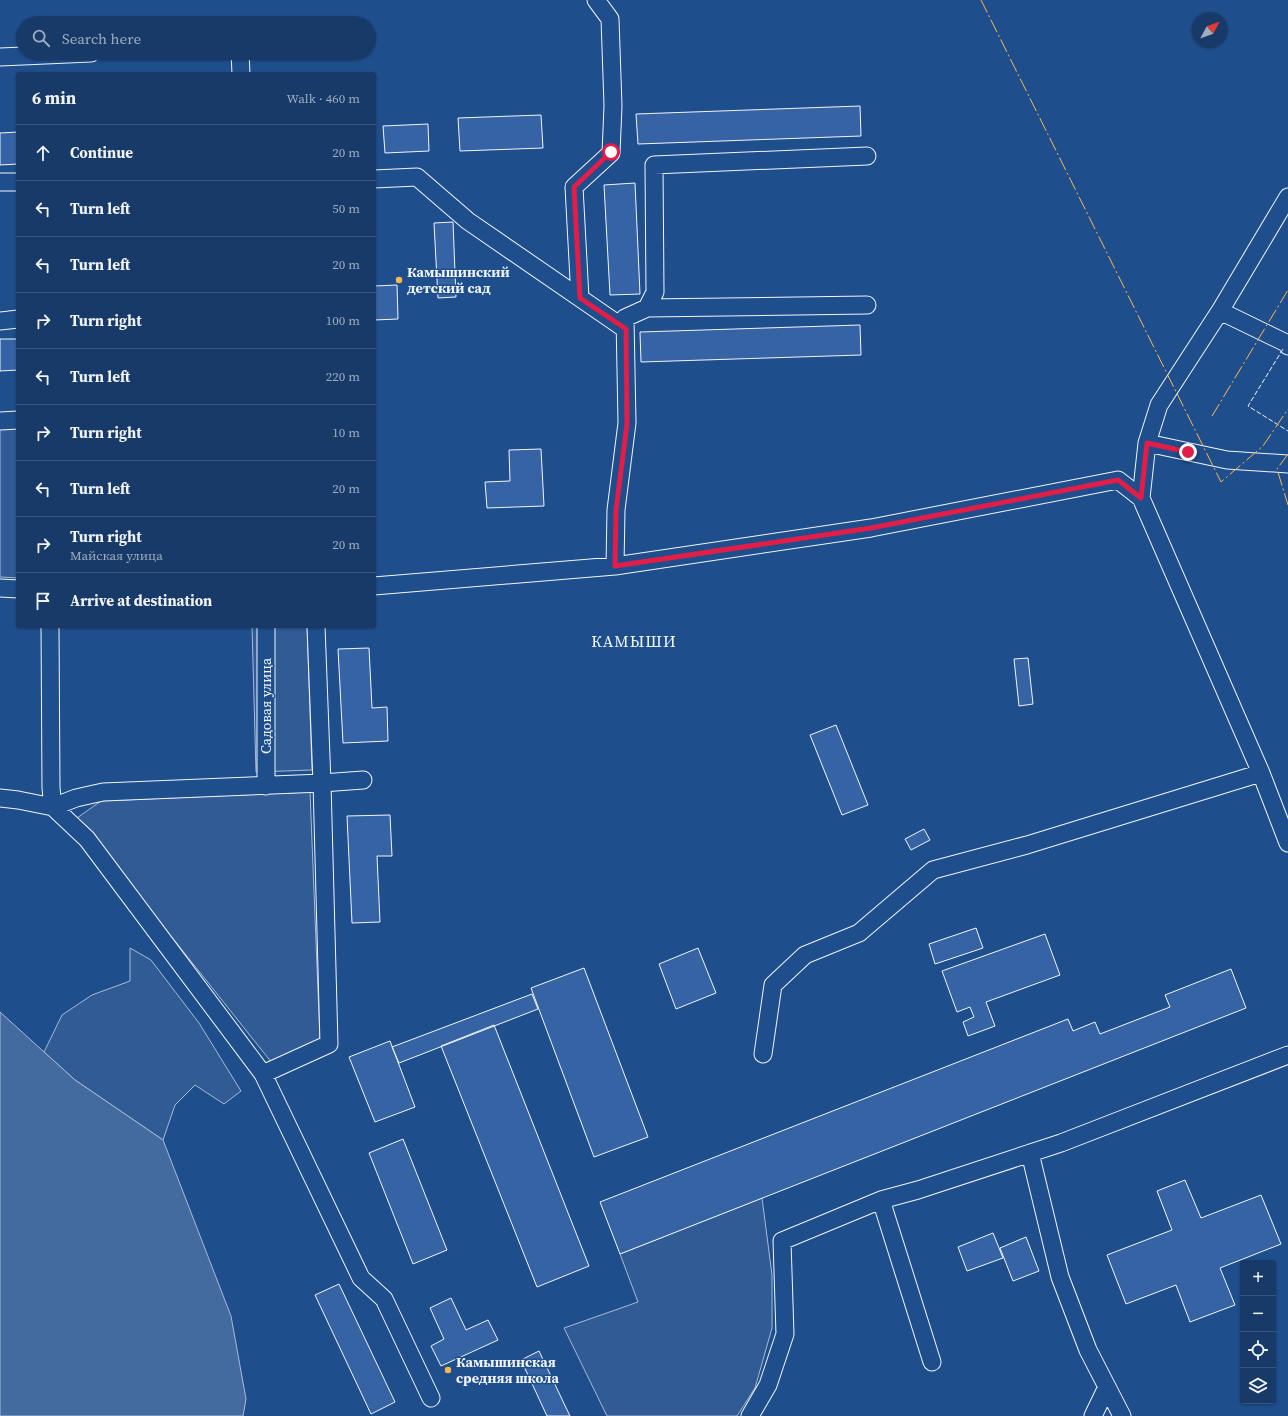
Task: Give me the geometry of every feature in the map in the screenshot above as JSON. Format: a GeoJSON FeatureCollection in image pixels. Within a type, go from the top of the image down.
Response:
{"type":"FeatureCollection","features":[{"type":"Feature","properties":{"kind":"street"},"geometry":{"type":"LineString","coordinates":[[580,298],[574,187],[611,152],[613,106],[610,19],[596,0]]}},
{"type":"Feature","properties":{"kind":"street"},"geometry":{"type":"LineString","coordinates":[[0,57],[16,56]]}},
{"type":"Feature","properties":{"kind":"street"},"geometry":{"type":"LineString","coordinates":[[240,60],[241,72]]}},
{"type":"Feature","properties":{"kind":"street"},"geometry":{"type":"LineString","coordinates":[[647,308],[655,292],[654,166],[867,156]]}},
{"type":"Feature","properties":{"kind":"street"},"geometry":{"type":"LineString","coordinates":[[376,179],[418,178],[468,221],[626,329]]}},
{"type":"Feature","properties":{"kind":"street"},"geometry":{"type":"LineString","coordinates":[[0,182],[16,182]]}},
{"type":"Feature","properties":{"kind":"street"},"geometry":{"type":"LineString","coordinates":[[1141,498],[1147,443],[1159,405],[1220,311],[1288,197]]}},
{"type":"Feature","properties":{"kind":"street"},"geometry":{"type":"LineString","coordinates":[[615,566],[616,510],[627,424],[625,318],[647,308],[867,305]]}},
{"type":"Feature","properties":{"kind":"street"},"geometry":{"type":"LineString","coordinates":[[1220,311],[1286,343],[1288,346]]}},
{"type":"Feature","properties":{"kind":"street"},"geometry":{"type":"LineString","coordinates":[[0,321],[16,319]]}},
{"type":"Feature","properties":{"kind":"street"},"geometry":{"type":"LineString","coordinates":[[0,421],[16,420]]}},
{"type":"Feature","properties":{"kind":"street"},"geometry":{"type":"LineString","coordinates":[[1147,443],[1227,460],[1288,464]]}},
{"type":"Feature","properties":{"kind":"street"},"geometry":{"type":"LineString","coordinates":[[376,586],[615,566],[871,528],[1118,480],[1141,498],[1261,773],[1288,843]]}},
{"type":"Feature","properties":{"kind":"street"},"geometry":{"type":"LineString","coordinates":[[0,588],[16,589]]}},
{"type":"Feature","properties":{"kind":"street"},"geometry":{"type":"LineString","coordinates":[[50,628],[53,807]]}},
{"type":"Feature","properties":{"kind":"street","name":"Садовая улица"},"geometry":{"type":"LineString","coordinates":[[266,628],[266,786]]}},
{"type":"Feature","properties":{"kind":"street"},"geometry":{"type":"LineString","coordinates":[[263,1074],[329,1044],[316,628]]}},
{"type":"Feature","properties":{"kind":"street"},"geometry":{"type":"LineString","coordinates":[[763,1054],[773,985],[805,955],[860,933],[933,870],[1027,845],[1261,773]]}},
{"type":"Feature","properties":{"kind":"street"},"geometry":{"type":"LineString","coordinates":[[53,807],[76,798],[103,792],[322,784],[362,780]]}},
{"type":"Feature","properties":{"kind":"street"},"geometry":{"type":"LineString","coordinates":[[0,798],[53,807],[87,839],[263,1074],[361,1278],[384,1299],[431,1398]]}},
{"type":"Feature","properties":{"kind":"street"},"geometry":{"type":"LineString","coordinates":[[750,1416],[768,1385],[786,1334],[782,1242],[881,1200],[918,1190],[1061,1143],[1288,1055]]}},
{"type":"Feature","properties":{"kind":"street"},"geometry":{"type":"LineString","coordinates":[[1030,1153],[1060,1277],[1088,1350],[1122,1416]]}},
{"type":"Feature","properties":{"kind":"street"},"geometry":{"type":"LineString","coordinates":[[881,1200],[932,1362]]}},
{"type":"Feature","properties":{"kind":"street"},"geometry":{"type":"LineString","coordinates":[[1093,1416],[1108,1387]]}},
{"type":"Feature","properties":{"kind":"shaded area"},"geometry":{"type":"Polygon","coordinates":[[[16,426],[16,578],[0,577],[0,427],[16,426]]]}},
{"type":"Feature","properties":{"kind":"shaded area"},"geometry":{"type":"Polygon","coordinates":[[[252,628],[307,628],[312,770],[256,772],[252,628]]]}},
{"type":"Feature","properties":{"kind":"shaded area"},"geometry":{"type":"Polygon","coordinates":[[[310,792],[320,1041],[272,1063],[77,818],[101,801],[310,792]]]}},
{"type":"Feature","properties":{"kind":"shaded area"},"geometry":{"type":"Polygon","coordinates":[[[130,948],[151,960],[199,1023],[241,1091],[224,1104],[195,1085],[175,1105],[163,1140],[75,1080],[44,1052],[62,1015],[92,995],[130,981],[130,948]]]}},
{"type":"Feature","properties":{"kind":"shaded area"},"geometry":{"type":"Polygon","coordinates":[[[0,1012],[75,1080],[163,1140],[231,1316],[246,1399],[243,1416],[0,1416],[0,1012]]]}},
{"type":"Feature","properties":{"kind":"shaded area"},"geometry":{"type":"Polygon","coordinates":[[[762,1198],[772,1275],[772,1328],[755,1388],[737,1416],[607,1416],[564,1328],[638,1302],[620,1254],[762,1198]]]}},
{"type":"Feature","properties":{"kind":"building"},"geometry":{"type":"Polygon","coordinates":[[[860,106],[861,136],[638,144],[636,114],[860,106]]]}},
{"type":"Feature","properties":{"kind":"building"},"geometry":{"type":"Polygon","coordinates":[[[541,115],[543,148],[460,151],[458,118],[541,115]]]}},
{"type":"Feature","properties":{"kind":"building"},"geometry":{"type":"Polygon","coordinates":[[[428,124],[429,151],[385,153],[383,126],[428,124]]]}},
{"type":"Feature","properties":{"kind":"building"},"geometry":{"type":"Polygon","coordinates":[[[16,132],[16,164],[0,165],[0,133],[16,132]]]}},
{"type":"Feature","properties":{"kind":"building"},"geometry":{"type":"Polygon","coordinates":[[[635,183],[640,294],[610,295],[604,185],[635,183]]]}},
{"type":"Feature","properties":{"kind":"building"},"geometry":{"type":"Polygon","coordinates":[[[453,222],[456,297],[438,298],[434,223],[453,222]]]}},
{"type":"Feature","properties":{"kind":"building"},"geometry":{"type":"Polygon","coordinates":[[[397,285],[398,319],[376,320],[376,286],[397,285]]]}},
{"type":"Feature","properties":{"kind":"building"},"geometry":{"type":"Polygon","coordinates":[[[860,325],[861,355],[641,362],[640,332],[860,325]]]}},
{"type":"Feature","properties":{"kind":"building"},"geometry":{"type":"Polygon","coordinates":[[[0,339],[16,339],[16,370],[0,371],[0,339]]]}},
{"type":"Feature","properties":{"kind":"building"},"geometry":{"type":"Polygon","coordinates":[[[541,449],[544,506],[487,508],[485,482],[510,481],[509,450],[541,449]]]}},
{"type":"Feature","properties":{"kind":"building"},"geometry":{"type":"Polygon","coordinates":[[[369,648],[372,708],[387,707],[388,741],[343,743],[338,649],[369,648]]]}},
{"type":"Feature","properties":{"kind":"building"},"geometry":{"type":"Polygon","coordinates":[[[1028,658],[1033,704],[1019,706],[1014,659],[1028,658]]]}},
{"type":"Feature","properties":{"kind":"building"},"geometry":{"type":"Polygon","coordinates":[[[836,725],[868,805],[842,815],[810,735],[836,725]]]}},
{"type":"Feature","properties":{"kind":"building"},"geometry":{"type":"Polygon","coordinates":[[[390,815],[392,856],[377,856],[380,922],[352,923],[347,816],[390,815]]]}},
{"type":"Feature","properties":{"kind":"building"},"geometry":{"type":"Polygon","coordinates":[[[924,829],[930,840],[911,850],[905,839],[924,829]]]}},
{"type":"Feature","properties":{"kind":"building"},"geometry":{"type":"Polygon","coordinates":[[[976,928],[983,948],[935,964],[929,944],[976,928]]]}},
{"type":"Feature","properties":{"kind":"building"},"geometry":{"type":"Polygon","coordinates":[[[1045,934],[1060,975],[986,1002],[995,1026],[968,1036],[963,1022],[974,1017],[970,1007],[957,1012],[942,971],[1045,934]]]}},
{"type":"Feature","properties":{"kind":"building"},"geometry":{"type":"Polygon","coordinates":[[[698,948],[716,993],[676,1009],[659,964],[698,948]]]}},
{"type":"Feature","properties":{"kind":"building"},"geometry":{"type":"Polygon","coordinates":[[[584,968],[648,1137],[594,1157],[531,988],[584,968]]]}},
{"type":"Feature","properties":{"kind":"building"},"geometry":{"type":"Polygon","coordinates":[[[1231,969],[1246,1008],[620,1254],[600,1202],[1068,1019],[1073,1031],[1095,1022],[1100,1034],[1170,1007],[1165,995],[1231,969]]]}},
{"type":"Feature","properties":{"kind":"building"},"geometry":{"type":"Polygon","coordinates":[[[532,994],[538,1009],[399,1063],[392,1047],[532,994]]]}},
{"type":"Feature","properties":{"kind":"building"},"geometry":{"type":"Polygon","coordinates":[[[494,1025],[589,1266],[537,1287],[441,1046],[494,1025]]]}},
{"type":"Feature","properties":{"kind":"building"},"geometry":{"type":"Polygon","coordinates":[[[390,1041],[415,1107],[375,1122],[349,1057],[390,1041]]]}},
{"type":"Feature","properties":{"kind":"building"},"geometry":{"type":"Polygon","coordinates":[[[403,1139],[447,1250],[413,1264],[369,1153],[403,1139]]]}},
{"type":"Feature","properties":{"kind":"building"},"geometry":{"type":"Polygon","coordinates":[[[1185,1180],[1201,1218],[1261,1195],[1281,1244],[1220,1268],[1235,1305],[1190,1322],[1176,1285],[1126,1304],[1107,1255],[1172,1230],[1157,1191],[1185,1180]]]}},
{"type":"Feature","properties":{"kind":"building"},"geometry":{"type":"Polygon","coordinates":[[[993,1233],[1003,1258],[967,1271],[958,1247],[993,1233]]]}},
{"type":"Feature","properties":{"kind":"building"},"geometry":{"type":"Polygon","coordinates":[[[1026,1237],[1039,1271],[1013,1281],[1000,1248],[1026,1237]]]}},
{"type":"Feature","properties":{"kind":"building"},"geometry":{"type":"Polygon","coordinates":[[[339,1284],[395,1402],[371,1414],[315,1295],[339,1284]]]}},
{"type":"Feature","properties":{"kind":"building"},"geometry":{"type":"Polygon","coordinates":[[[451,1298],[466,1330],[488,1320],[498,1340],[441,1366],[431,1346],[444,1339],[430,1308],[451,1298]]]}},
{"type":"Feature","properties":{"kind":"building"},"geometry":{"type":"Polygon","coordinates":[[[539,1351],[570,1416],[547,1416],[521,1360],[539,1351]]]}},
{"type":"Feature","properties":{"kind":"fence"},"geometry":{"type":"LineString","coordinates":[[1283,349],[1248,406],[1288,431]]}},
{"type":"Feature","properties":{"kind":"power"},"geometry":{"type":"LineString","coordinates":[[981,0],[1221,482],[1263,446],[1288,409]]}},
{"type":"Feature","properties":{"kind":"power"},"geometry":{"type":"LineString","coordinates":[[1212,416],[1288,290]]}},
{"type":"Feature","properties":{"kind":"power"},"geometry":{"type":"LineString","coordinates":[[1288,454],[1277,469],[1288,505]]}},
{"type":"Feature","properties":{"kind":"place","name":"Камышинский детский сад"},"geometry":{"type":"Point","coordinates":[399,280]}},
{"type":"Feature","properties":{"kind":"place","name":"Камышинская средняя школа"},"geometry":{"type":"Point","coordinates":[448,1370]}},
{"type":"Feature","properties":{"kind":"district","name":"КАМЫШИ"},"geometry":{"type":"Point","coordinates":[634,641]}},
{"type":"Feature","properties":{"kind":"route"},"geometry":{"type":"LineString","coordinates":[[611,152],[574,187],[580,298],[626,329],[627,424],[616,510],[615,566],[871,528],[1118,480],[1141,498],[1147,443],[1188,452]]}}]}
